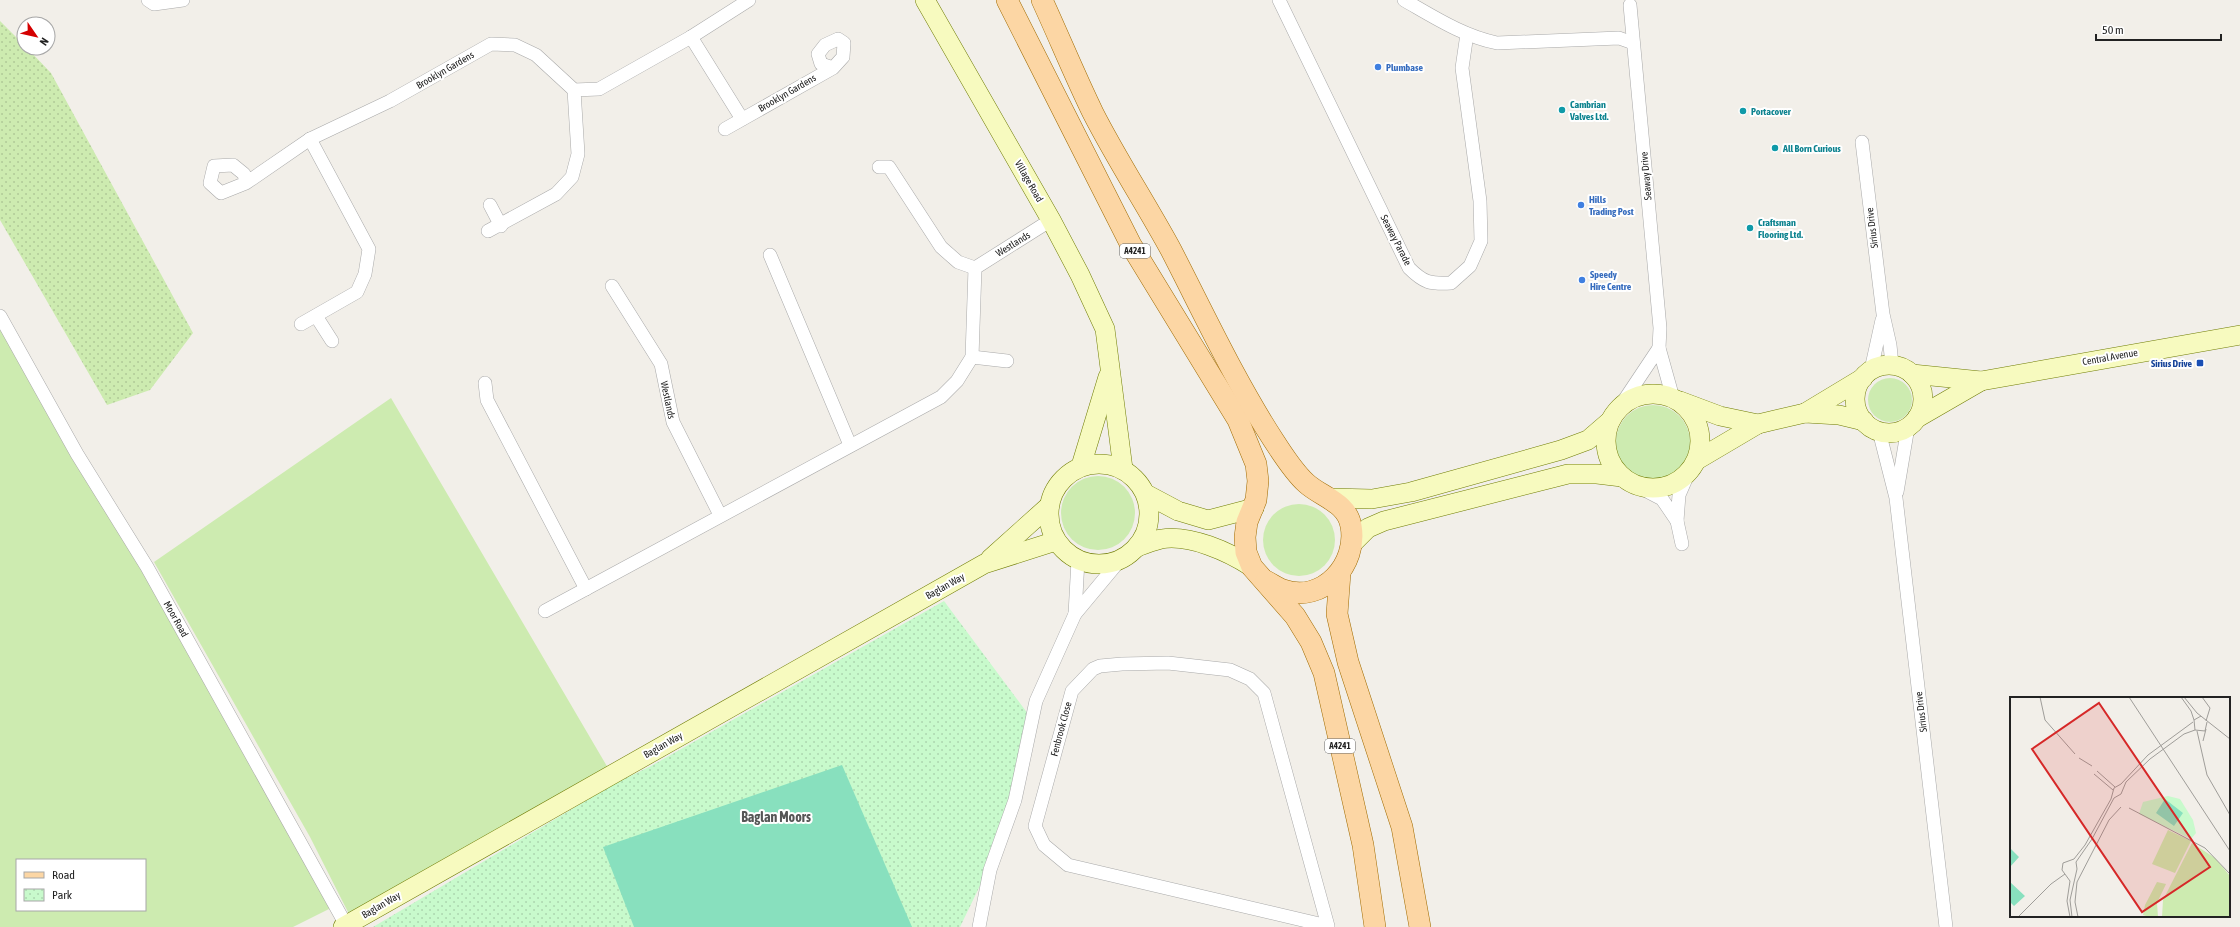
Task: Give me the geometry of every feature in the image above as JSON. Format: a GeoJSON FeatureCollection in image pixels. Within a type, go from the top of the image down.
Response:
{"type":"FeatureCollection","features":[{"type":"Feature","properties":{"kind":"main road","name":"A4241"},"geometry":{"type":"LineString","coordinates":[[1007,0],[1131,245],[1238,420],[1256,464],[1258,482],[1254,508],[1247,522],[1245,537],[1246,552],[1259,574],[1294,616],[1311,642],[1324,673],[1363,845],[1375,927]]}},
{"type":"Feature","properties":{"kind":"main road"},"geometry":{"type":"LineString","coordinates":[[1042,0],[1093,113],[1161,232],[1261,421],[1291,466],[1307,484],[1330,498],[1347,515],[1351,524],[1352,544],[1348,559],[1340,573],[1324,586],[1304,592],[1284,590],[1259,574]]}},
{"type":"Feature","properties":{"kind":"main road"},"geometry":{"type":"LineString","coordinates":[[1340,573],[1337,614],[1348,662],[1402,827],[1420,927]]}},
{"type":"Feature","properties":{"kind":"street"},"geometry":{"type":"LineString","coordinates":[[148,0],[154,4],[183,0]]}},
{"type":"Feature","properties":{"kind":"street"},"geometry":{"type":"LineString","coordinates":[[488,231],[501,226],[556,194],[572,176],[578,154],[574,90],[599,89],[691,37],[749,0]]}},
{"type":"Feature","properties":{"kind":"street","name":"Village Road"},"geometry":{"type":"LineString","coordinates":[[924,0],[1051,220],[1080,275],[1105,329],[1123,469]]}},
{"type":"Feature","properties":{"kind":"street","name":"Seaway Parade"},"geometry":{"type":"LineString","coordinates":[[1279,0],[1409,268],[1421,280],[1434,284],[1451,283],[1470,266],[1481,241],[1480,201],[1462,68],[1466,34]]}},
{"type":"Feature","properties":{"kind":"street"},"geometry":{"type":"LineString","coordinates":[[1404,0],[1466,34],[1497,42],[1619,38],[1633,43]]}},
{"type":"Feature","properties":{"kind":"street","name":"Seaway Drive"},"geometry":{"type":"LineString","coordinates":[[1630,5],[1660,328],[1659,348],[1675,399]]}},
{"type":"Feature","properties":{"kind":"street"},"geometry":{"type":"LineString","coordinates":[[691,37],[742,119]]}},
{"type":"Feature","properties":{"kind":"street","name":"Brooklyn Gardens"},"geometry":{"type":"LineString","coordinates":[[246,183],[310,140],[390,101],[492,44],[516,45],[536,55],[574,90]]}},
{"type":"Feature","properties":{"kind":"street","name":"Brooklyn Gardens"},"geometry":{"type":"LineString","coordinates":[[725,129],[833,68]]}},
{"type":"Feature","properties":{"kind":"street"},"geometry":{"type":"LineString","coordinates":[[301,324],[357,292],[366,274],[369,249],[310,140]]}},
{"type":"Feature","properties":{"kind":"street","name":"Sirius Drive"},"geometry":{"type":"LineString","coordinates":[[1862,142],[1883,314],[1890,344],[1892,365]]}},
{"type":"Feature","properties":{"kind":"street"},"geometry":{"type":"LineString","coordinates":[[545,611],[720,515],[941,397],[957,381],[972,357],[975,268],[958,262],[941,247],[889,167],[879,167]]}},
{"type":"Feature","properties":{"kind":"street"},"geometry":{"type":"LineString","coordinates":[[490,205],[501,226]]}},
{"type":"Feature","properties":{"kind":"street","name":"Westlands"},"geometry":{"type":"LineString","coordinates":[[975,268],[1051,220]]}},
{"type":"Feature","properties":{"kind":"street"},"geometry":{"type":"LineString","coordinates":[[770,255],[850,445]]}},
{"type":"Feature","properties":{"kind":"street","name":"Westlands"},"geometry":{"type":"LineString","coordinates":[[612,286],[661,364],[673,422],[720,515]]}},
{"type":"Feature","properties":{"kind":"street","name":"Sirius Drive"},"geometry":{"type":"LineString","coordinates":[[1867,374],[1883,314]]}},
{"type":"Feature","properties":{"kind":"street","name":"Moor Road"},"geometry":{"type":"LineString","coordinates":[[0,316],[77,454],[147,567],[344,926]]}},
{"type":"Feature","properties":{"kind":"street"},"geometry":{"type":"LineString","coordinates":[[316,316],[332,341]]}},
{"type":"Feature","properties":{"kind":"street","name":"Central Avenue"},"geometry":{"type":"LineString","coordinates":[[1912,374],[1981,381],[2240,335]]}},
{"type":"Feature","properties":{"kind":"street"},"geometry":{"type":"LineString","coordinates":[[1659,348],[1614,415],[1605,436],[1606,451],[1612,466],[1629,482],[1662,500],[1677,521]]}},
{"type":"Feature","properties":{"kind":"street"},"geometry":{"type":"LineString","coordinates":[[972,357],[1007,361]]}},
{"type":"Feature","properties":{"kind":"street"},"geometry":{"type":"LineString","coordinates":[[1352,544],[1368,528],[1384,521],[1568,474],[1597,474],[1656,489],[1674,484],[1693,466],[1758,424],[1805,413],[1840,415],[1889,433],[1913,422],[1922,405],[1922,392],[1918,382],[1912,374],[1903,368],[1892,365],[1882,366],[1805,413]]}},
{"type":"Feature","properties":{"kind":"street","name":"Village Road"},"geometry":{"type":"LineString","coordinates":[[1081,466],[1110,371]]}},
{"type":"Feature","properties":{"kind":"street"},"geometry":{"type":"LineString","coordinates":[[1867,374],[1858,386],[1856,404],[1871,426]]}},
{"type":"Feature","properties":{"kind":"street","name":"Central Avenue"},"geometry":{"type":"LineString","coordinates":[[1913,422],[1981,381]]}},
{"type":"Feature","properties":{"kind":"street"},"geometry":{"type":"LineString","coordinates":[[485,383],[487,400],[586,589]]}},
{"type":"Feature","properties":{"kind":"street"},"geometry":{"type":"LineString","coordinates":[[1330,498],[1372,500],[1411,492],[1561,450],[1588,440],[1635,397],[1654,394],[1675,399],[1720,416],[1758,424]]}},
{"type":"Feature","properties":{"kind":"street"},"geometry":{"type":"LineString","coordinates":[[1675,399],[1690,411],[1698,426],[1700,443],[1693,466],[1679,495],[1677,521],[1682,544]]}},
{"type":"Feature","properties":{"kind":"street","name":"Sirius Drive"},"geometry":{"type":"LineString","coordinates":[[1896,498],[1913,422]]}},
{"type":"Feature","properties":{"kind":"street","name":"Sirius Drive"},"geometry":{"type":"LineString","coordinates":[[1871,426],[1896,498],[1946,927]]}},
{"type":"Feature","properties":{"kind":"street"},"geometry":{"type":"LineString","coordinates":[[979,927],[990,870],[1015,800],[1036,701],[1075,614],[1120,560],[1137,547],[1145,535],[1149,522],[1149,508],[1146,494],[1137,480],[1123,469],[1110,464],[1095,463],[1081,466],[1070,472],[1060,481],[1053,493],[1049,506],[1051,530],[1056,541],[1066,552],[1078,560],[1099,564],[1120,560]]}},
{"type":"Feature","properties":{"kind":"street"},"geometry":{"type":"LineString","coordinates":[[1146,494],[1178,511],[1208,520],[1254,508]]}},
{"type":"Feature","properties":{"kind":"street","name":"Baglan Way"},"geometry":{"type":"LineString","coordinates":[[984,564],[1049,506]]}},
{"type":"Feature","properties":{"kind":"street"},"geometry":{"type":"LineString","coordinates":[[1137,547],[1162,539],[1183,540],[1229,552],[1259,574]]}},
{"type":"Feature","properties":{"kind":"street","name":"Baglan Way"},"geometry":{"type":"LineString","coordinates":[[344,926],[984,564],[1056,541]]}},
{"type":"Feature","properties":{"kind":"street"},"geometry":{"type":"LineString","coordinates":[[1075,614],[1078,560]]}},
{"type":"Feature","properties":{"kind":"street","name":"Fenbrook Close"},"geometry":{"type":"LineString","coordinates":[[1168,663],[1230,670],[1250,679],[1264,693],[1328,927],[1068,865],[1044,845],[1035,826],[1072,691],[1093,670],[1100,666],[1168,663]]}},
{"type":"Feature","properties":{"kind":"green space"},"geometry":{"type":"Polygon","coordinates":[[[0,21],[16,37],[16,56],[35,56],[51,73],[193,333],[150,390],[107,405],[0,220],[0,21]]]}},
{"type":"Feature","properties":{"kind":"green space"},"geometry":{"type":"Polygon","coordinates":[[[0,316],[335,906],[293,927],[0,927],[0,316]]]}},
{"type":"Feature","properties":{"kind":"green space"},"geometry":{"type":"Polygon","coordinates":[[[1890,378],[1902,382],[1908,388],[1912,400],[1908,412],[1902,418],[1890,422],[1878,418],[1872,412],[1868,400],[1872,388],[1878,382],[1890,378]]]}},
{"type":"Feature","properties":{"kind":"green space"},"geometry":{"type":"Polygon","coordinates":[[[391,398],[608,768],[350,916],[310,837],[154,562],[391,398]]]}},
{"type":"Feature","properties":{"kind":"green space"},"geometry":{"type":"Polygon","coordinates":[[[1653,405],[1674,411],[1684,421],[1690,442],[1684,463],[1674,473],[1653,479],[1632,473],[1622,463],[1616,442],[1622,421],[1632,411],[1653,405]]]}},
{"type":"Feature","properties":{"kind":"green space"},"geometry":{"type":"Polygon","coordinates":[[[1098,476],[1112,479],[1124,487],[1132,499],[1135,513],[1132,527],[1124,539],[1112,547],[1098,550],[1084,547],[1072,539],[1064,527],[1061,513],[1064,499],[1072,487],[1084,479],[1098,476]]]}},
{"type":"Feature","properties":{"kind":"green space"},"geometry":{"type":"Polygon","coordinates":[[[1299,504],[1319,510],[1329,520],[1335,540],[1329,560],[1319,570],[1299,576],[1279,570],[1269,560],[1263,540],[1269,520],[1279,510],[1299,504]]]}},
{"type":"Feature","properties":{"kind":"green space"},"geometry":{"type":"Polygon","coordinates":[[[944,601],[1028,714],[1014,795],[989,867],[960,927],[373,927],[616,783],[651,766],[944,601]]]}},
{"type":"Feature","properties":{"kind":"green space"},"geometry":{"type":"Polygon","coordinates":[[[842,765],[912,927],[634,927],[603,847],[842,765]]]}},
{"type":"Feature","properties":{"kind":"place","name":"Plumbase"},"geometry":{"type":"Point","coordinates":[1378,67]}},
{"type":"Feature","properties":{"kind":"place","name":"Cambrian Valves Ltd."},"geometry":{"type":"Point","coordinates":[1562,110]}},
{"type":"Feature","properties":{"kind":"place","name":"Portacover"},"geometry":{"type":"Point","coordinates":[1743,111]}},
{"type":"Feature","properties":{"kind":"place","name":"All Born Curious"},"geometry":{"type":"Point","coordinates":[1775,148]}},
{"type":"Feature","properties":{"kind":"place","name":"Hills Trading Post"},"geometry":{"type":"Point","coordinates":[1581,205]}},
{"type":"Feature","properties":{"kind":"place","name":"Craftsman Flooring Ltd."},"geometry":{"type":"Point","coordinates":[1750,228]}},
{"type":"Feature","properties":{"kind":"place","name":"Speedy Hire Centre"},"geometry":{"type":"Point","coordinates":[1582,280]}},
{"type":"Feature","properties":{"kind":"place","name":"Sirius Drive"},"geometry":{"type":"Point","coordinates":[2200,363]}},
{"type":"Feature","properties":{"kind":"district","name":"Baglan Moors"},"geometry":{"type":"Point","coordinates":[776,817]}}]}
